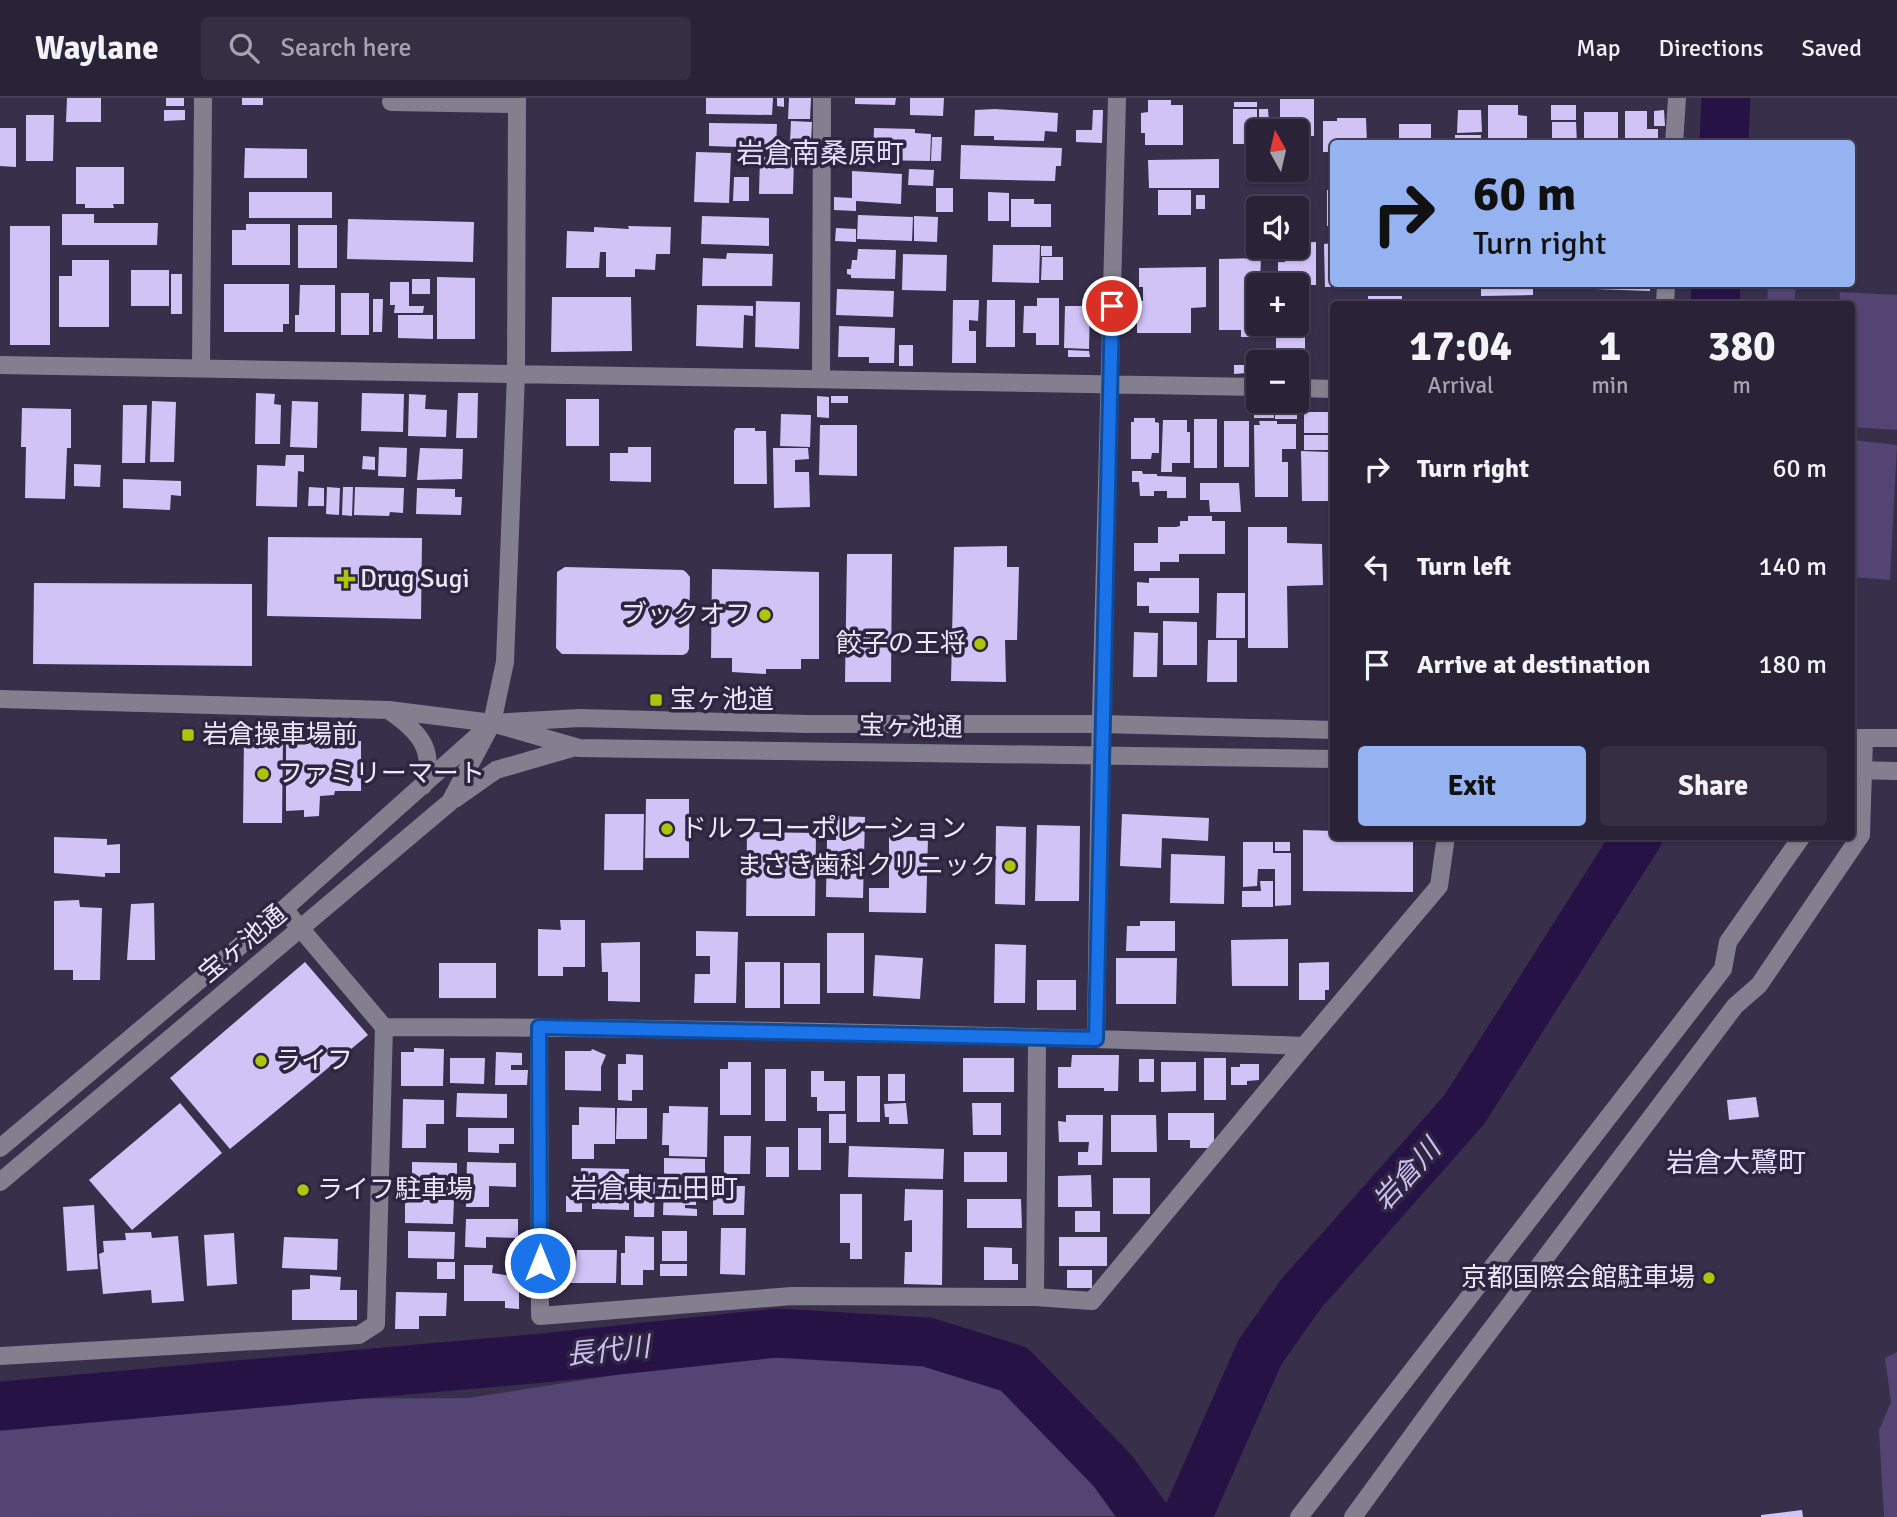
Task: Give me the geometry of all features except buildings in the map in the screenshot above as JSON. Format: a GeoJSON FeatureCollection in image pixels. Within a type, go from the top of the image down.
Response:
{"type":"FeatureCollection","features":[{"type":"Feature","properties":{"kind":"street"},"geometry":{"type":"LineString","coordinates":[[201,368],[202,98]]}},
{"type":"Feature","properties":{"kind":"street"},"geometry":{"type":"LineString","coordinates":[[821,379],[822,98]]}},
{"type":"Feature","properties":{"kind":"street"},"geometry":{"type":"LineString","coordinates":[[1096,1039],[1100,756],[1117,98]]}},
{"type":"Feature","properties":{"kind":"street"},"geometry":{"type":"LineString","coordinates":[[1674,140],[1677,98]]}},
{"type":"Feature","properties":{"kind":"street"},"geometry":{"type":"LineString","coordinates":[[0,699],[389,710],[492,723],[505,662],[516,374],[517,101],[391,102]]}},
{"type":"Feature","properties":{"kind":"street"},"geometry":{"type":"LineString","coordinates":[[0,365],[1246,387]]}},
{"type":"Feature","properties":{"kind":"street"},"geometry":{"type":"LineString","coordinates":[[1309,388],[1330,388]]}},
{"type":"Feature","properties":{"kind":"street"},"geometry":{"type":"LineString","coordinates":[[389,710],[409,725],[422,740],[428,757],[423,786]]}},
{"type":"Feature","properties":{"kind":"street","name":"宝ヶ池通"},"geometry":{"type":"LineString","coordinates":[[0,1148],[284,909],[492,723],[580,718],[806,724],[1101,724],[1330,730]]}},
{"type":"Feature","properties":{"kind":"street","name":"宝ヶ池通"},"geometry":{"type":"LineString","coordinates":[[492,723],[572,748],[1330,759]]}},
{"type":"Feature","properties":{"kind":"street","name":"宝ヶ池通"},"geometry":{"type":"LineString","coordinates":[[3,1173],[302,929],[450,802],[492,723]]}},
{"type":"Feature","properties":{"kind":"street"},"geometry":{"type":"LineString","coordinates":[[1353,1517],[1711,1037],[1735,1006],[1759,985],[1861,835],[1858,738],[1897,738]]}},
{"type":"Feature","properties":{"kind":"street"},"geometry":{"type":"LineString","coordinates":[[450,802],[496,770],[572,748]]}},
{"type":"Feature","properties":{"kind":"street"},"geometry":{"type":"LineString","coordinates":[[1857,771],[1897,771]]}},
{"type":"Feature","properties":{"kind":"street"},"geometry":{"type":"LineString","coordinates":[[539,1027],[540,1316],[792,1296],[1035,1297],[1092,1301],[1438,886],[1445,840]]}},
{"type":"Feature","properties":{"kind":"street"},"geometry":{"type":"LineString","coordinates":[[1301,1515],[1723,969],[1727,942],[1799,840]]}},
{"type":"Feature","properties":{"kind":"street"},"geometry":{"type":"LineString","coordinates":[[0,1356],[359,1335],[376,1324],[384,1027],[284,909]]}},
{"type":"Feature","properties":{"kind":"street"},"geometry":{"type":"LineString","coordinates":[[384,1027],[539,1027],[1304,1046]]}},
{"type":"Feature","properties":{"kind":"street"},"geometry":{"type":"LineString","coordinates":[[1035,1297],[1037,1039]]}},
{"type":"Feature","properties":{"kind":"shaded area"},"geometry":{"type":"Polygon","coordinates":[[[1768,287],[1796,287],[1794,301],[1767,301],[1768,287]]]}},
{"type":"Feature","properties":{"kind":"shaded area"},"geometry":{"type":"Polygon","coordinates":[[[1840,292],[1897,295],[1897,430],[1855,427],[1855,301],[1839,301],[1840,292]]]}},
{"type":"Feature","properties":{"kind":"shaded area"},"geometry":{"type":"Polygon","coordinates":[[[1855,440],[1897,445],[1890,580],[1855,577],[1855,440]]]}},
{"type":"Feature","properties":{"kind":"shaded area"},"geometry":{"type":"Polygon","coordinates":[[[840,1343],[902,1347],[980,1370],[1042,1422],[1132,1516],[0,1517],[0,1421],[107,1409],[271,1399],[468,1398],[655,1369],[780,1344],[840,1343]]]}},
{"type":"Feature","properties":{"kind":"shaded area"},"geometry":{"type":"Polygon","coordinates":[[[1897,1352],[1897,1517],[1884,1517],[1879,1430],[1891,1402],[1885,1358],[1897,1352]]]}},
{"type":"Feature","properties":{"kind":"waterway","name":"岩倉川"},"geometry":{"type":"LineString","coordinates":[[1724,140],[1726,98]]}},
{"type":"Feature","properties":{"kind":"waterway","name":"岩倉川"},"geometry":{"type":"LineString","coordinates":[[1715,301],[1716,287]]}},
{"type":"Feature","properties":{"kind":"waterway","name":"岩倉川"},"geometry":{"type":"LineString","coordinates":[[1187,1517],[1260,1352],[1301,1294],[1464,1110],[1635,840]]}},
{"type":"Feature","properties":{"kind":"waterway","name":"長代川"},"geometry":{"type":"LineString","coordinates":[[0,1406],[543,1358],[776,1333],[927,1342],[1014,1369],[1113,1471],[1146,1517]]}},
{"type":"Feature","properties":{"kind":"place","name":"Drug Sugi"},"geometry":{"type":"Point","coordinates":[346,579]}},
{"type":"Feature","properties":{"kind":"place","name":"ブックオフ"},"geometry":{"type":"Point","coordinates":[765,615]}},
{"type":"Feature","properties":{"kind":"place","name":"餃子の王将"},"geometry":{"type":"Point","coordinates":[980,644]}},
{"type":"Feature","properties":{"kind":"place","name":"宝ヶ池道"},"geometry":{"type":"Point","coordinates":[656,700]}},
{"type":"Feature","properties":{"kind":"place","name":"岩倉操車場前"},"geometry":{"type":"Point","coordinates":[188,735]}},
{"type":"Feature","properties":{"kind":"place","name":"ファミリーマート"},"geometry":{"type":"Point","coordinates":[263,774]}},
{"type":"Feature","properties":{"kind":"place","name":"ドルフコーポレーション"},"geometry":{"type":"Point","coordinates":[667,829]}},
{"type":"Feature","properties":{"kind":"place","name":"まさき歯科クリニック"},"geometry":{"type":"Point","coordinates":[1010,866]}},
{"type":"Feature","properties":{"kind":"place","name":"ライフ"},"geometry":{"type":"Point","coordinates":[261,1061]}},
{"type":"Feature","properties":{"kind":"place","name":"ライフ駐車場"},"geometry":{"type":"Point","coordinates":[303,1190]}},
{"type":"Feature","properties":{"kind":"place","name":"京都国際会館駐車場"},"geometry":{"type":"Point","coordinates":[1709,1278]}},
{"type":"Feature","properties":{"kind":"district","name":"岩倉南桑原町"},"geometry":{"type":"Point","coordinates":[820,154]}},
{"type":"Feature","properties":{"kind":"district","name":"岩倉大鷺町"},"geometry":{"type":"Point","coordinates":[1736,1163]}},
{"type":"Feature","properties":{"kind":"district","name":"岩倉東五田町"},"geometry":{"type":"Point","coordinates":[654,1189]}},
{"type":"Feature","properties":{"kind":"route"},"geometry":{"type":"LineString","coordinates":[[540,1263],[539,1027],[1096,1039],[1100,756],[1112,306]]}}]}
